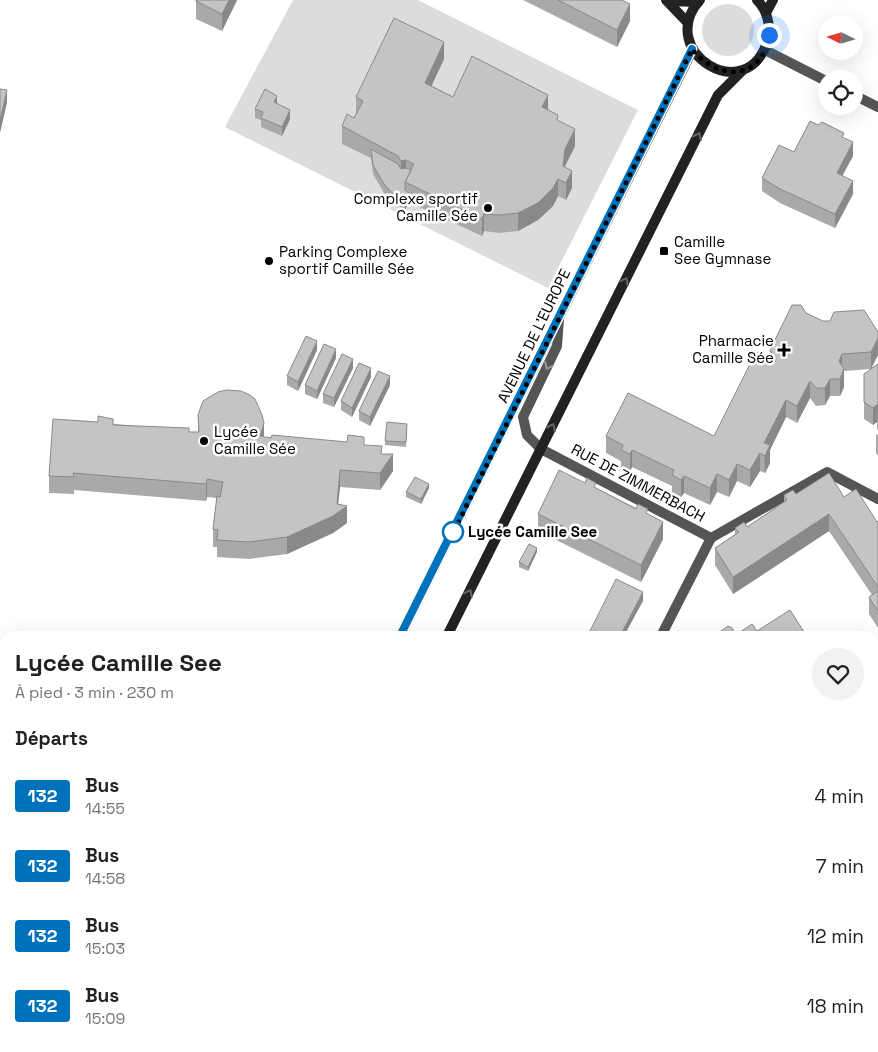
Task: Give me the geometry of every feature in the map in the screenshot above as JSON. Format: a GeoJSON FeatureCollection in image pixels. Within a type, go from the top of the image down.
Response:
{"type":"FeatureCollection","features":[{"type":"Feature","properties":{"kind":"main road"},"geometry":{"type":"LineString","coordinates":[[667,0],[699,1]]}},
{"type":"Feature","properties":{"kind":"main road"},"geometry":{"type":"LineString","coordinates":[[667,0],[688,23]]}},
{"type":"Feature","properties":{"kind":"main road"},"geometry":{"type":"LineString","coordinates":[[450,631],[718,95],[742,71],[755,63],[765,50],[769,35],[766,13],[757,0]]}},
{"type":"Feature","properties":{"kind":"main road"},"geometry":{"type":"LineString","coordinates":[[766,13],[773,0]]}},
{"type":"Feature","properties":{"kind":"main road"},"geometry":{"type":"LineString","coordinates":[[699,1],[693,8],[688,23],[692,49],[700,59],[722,72],[742,71]]}},
{"type":"Feature","properties":{"kind":"main road","name":"AVENUE DE L'EUROPE"},"geometry":{"type":"LineString","coordinates":[[403,631],[692,49]]}},
{"type":"Feature","properties":{"kind":"street"},"geometry":{"type":"LineString","coordinates":[[765,50],[818,77]]}},
{"type":"Feature","properties":{"kind":"street"},"geometry":{"type":"LineString","coordinates":[[863,100],[878,107]]}},
{"type":"Feature","properties":{"kind":"street"},"geometry":{"type":"LineString","coordinates":[[541,449],[527,435],[522,417],[557,346],[559,319]]}},
{"type":"Feature","properties":{"kind":"street","name":"RUE DE ZIMMERBACH"},"geometry":{"type":"LineString","coordinates":[[541,449],[711,538],[827,472],[878,499]]}},
{"type":"Feature","properties":{"kind":"street"},"geometry":{"type":"LineString","coordinates":[[664,631],[711,538]]}},
{"type":"Feature","properties":{"kind":"shaded area","name":"Complexe sportif Camille Sée"},"geometry":{"type":"Polygon","coordinates":[[[293,0],[418,0],[638,110],[548,288],[225,127],[293,0]]]}},
{"type":"Feature","properties":{"kind":"shaded area"},"geometry":{"type":"Polygon","coordinates":[[[728,4],[738,6],[746,12],[752,20],[754,30],[752,40],[746,48],[738,54],[728,56],[718,54],[710,48],[704,40],[702,30],[704,20],[710,12],[718,6],[728,4]]]}},
{"type":"Feature","properties":{"kind":"building"},"geometry":{"type":"Polygon","coordinates":[[[196,0],[229,0],[222,14],[196,0]]]}},
{"type":"Feature","properties":{"kind":"building"},"geometry":{"type":"Polygon","coordinates":[[[558,0],[622,0],[630,4],[617,30],[558,0]]]}},
{"type":"Feature","properties":{"kind":"building"},"geometry":{"type":"Polygon","coordinates":[[[394,18],[444,42],[425,83],[453,97],[472,56],[548,95],[542,107],[558,115],[557,120],[575,129],[565,149],[563,166],[572,171],[566,183],[558,179],[553,188],[538,203],[518,213],[484,214],[482,219],[405,182],[414,164],[406,160],[401,161],[398,156],[342,126],[347,114],[354,118],[363,101],[356,97],[394,18]]]}},
{"type":"Feature","properties":{"kind":"building"},"geometry":{"type":"Polygon","coordinates":[[[0,89],[7,90],[0,120],[0,89]]]}},
{"type":"Feature","properties":{"kind":"building"},"geometry":{"type":"Polygon","coordinates":[[[265,89],[277,96],[274,102],[290,110],[282,127],[261,118],[263,112],[255,109],[265,89]]]}},
{"type":"Feature","properties":{"kind":"building"},"geometry":{"type":"Polygon","coordinates":[[[810,121],[818,125],[822,122],[844,133],[842,137],[853,142],[837,173],[853,181],[835,214],[780,189],[762,178],[779,145],[794,152],[810,121]]]}},
{"type":"Feature","properties":{"kind":"building"},"geometry":{"type":"Polygon","coordinates":[[[371,149],[398,164],[401,169],[411,170],[405,182],[405,190],[409,193],[405,201],[392,193],[384,184],[373,165],[371,149]]]}},
{"type":"Feature","properties":{"kind":"building"},"geometry":{"type":"Polygon","coordinates":[[[792,305],[801,305],[806,313],[823,321],[830,321],[834,312],[864,310],[878,332],[878,338],[871,352],[842,354],[839,361],[844,369],[840,379],[830,379],[825,388],[816,388],[810,381],[797,406],[786,400],[764,443],[770,445],[765,456],[760,453],[750,470],[737,464],[729,480],[717,474],[710,488],[684,476],[681,480],[672,475],[674,470],[632,450],[630,454],[621,450],[623,445],[606,436],[628,393],[714,436],[756,352],[775,362],[776,359],[770,350],[792,305]]]}},
{"type":"Feature","properties":{"kind":"building"},"geometry":{"type":"Polygon","coordinates":[[[306,336],[317,341],[298,382],[287,376],[306,336]]]}},
{"type":"Feature","properties":{"kind":"building"},"geometry":{"type":"Polygon","coordinates":[[[324,344],[336,349],[317,391],[305,385],[324,344]]]}},
{"type":"Feature","properties":{"kind":"building"},"geometry":{"type":"Polygon","coordinates":[[[342,354],[353,359],[334,398],[323,394],[342,354]]]}},
{"type":"Feature","properties":{"kind":"building"},"geometry":{"type":"Polygon","coordinates":[[[359,363],[371,368],[352,408],[341,401],[359,363]]]}},
{"type":"Feature","properties":{"kind":"building"},"geometry":{"type":"Polygon","coordinates":[[[878,364],[878,404],[873,408],[864,402],[864,374],[878,364]]]}},
{"type":"Feature","properties":{"kind":"building"},"geometry":{"type":"Polygon","coordinates":[[[378,371],[390,376],[370,417],[359,411],[378,371]]]}},
{"type":"Feature","properties":{"kind":"building"},"geometry":{"type":"Polygon","coordinates":[[[226,390],[241,391],[255,399],[264,423],[260,436],[271,438],[272,435],[347,442],[348,435],[364,437],[364,445],[382,446],[381,454],[393,454],[380,473],[340,470],[337,504],[347,506],[333,516],[287,537],[249,542],[217,540],[218,530],[213,529],[217,496],[220,497],[223,482],[207,479],[206,484],[73,473],[74,477],[49,476],[53,419],[98,422],[98,416],[113,419],[113,425],[189,428],[189,432],[199,432],[198,415],[203,401],[218,392],[226,390]]]}},
{"type":"Feature","properties":{"kind":"building"},"geometry":{"type":"Polygon","coordinates":[[[387,422],[407,424],[406,442],[385,441],[387,422]]]}},
{"type":"Feature","properties":{"kind":"building"},"geometry":{"type":"Polygon","coordinates":[[[559,470],[585,483],[587,478],[596,483],[594,487],[636,509],[638,504],[648,509],[646,513],[663,522],[641,565],[538,514],[559,470]]]}},
{"type":"Feature","properties":{"kind":"building"},"geometry":{"type":"Polygon","coordinates":[[[829,473],[844,497],[856,489],[878,521],[878,587],[829,514],[733,577],[715,548],[739,532],[735,528],[744,522],[747,527],[787,500],[784,495],[793,490],[796,494],[829,473]]]}},
{"type":"Feature","properties":{"kind":"building"},"geometry":{"type":"Polygon","coordinates":[[[415,477],[429,484],[421,499],[406,492],[415,477]]]}},
{"type":"Feature","properties":{"kind":"building"},"geometry":{"type":"Polygon","coordinates":[[[529,544],[537,548],[528,567],[519,562],[529,544]]]}},
{"type":"Feature","properties":{"kind":"building"},"geometry":{"type":"Polygon","coordinates":[[[616,579],[643,592],[623,631],[590,631],[616,579]]]}},
{"type":"Feature","properties":{"kind":"building"},"geometry":{"type":"Polygon","coordinates":[[[878,591],[878,611],[869,597],[878,591]]]}},
{"type":"Feature","properties":{"kind":"building"},"geometry":{"type":"Polygon","coordinates":[[[790,610],[803,631],[757,631],[790,610]]]}},
{"type":"Feature","properties":{"kind":"building"},"geometry":{"type":"Polygon","coordinates":[[[752,624],[757,631],[742,631],[752,624]]]}},
{"type":"Feature","properties":{"kind":"building"},"geometry":{"type":"Polygon","coordinates":[[[728,626],[734,631],[721,631],[728,626]]]}},
{"type":"Feature","properties":{"kind":"bus line","name":"132"},"geometry":{"type":"LineString","coordinates":[[403,631],[692,49]]}},
{"type":"Feature","properties":{"kind":"place","name":"Complexe sportif Camille Sée"},"geometry":{"type":"Point","coordinates":[488,208]}},
{"type":"Feature","properties":{"kind":"place","name":"Camille See Gymnase"},"geometry":{"type":"Point","coordinates":[664,251]}},
{"type":"Feature","properties":{"kind":"place","name":"Parking Complexe sportif Camille Sée"},"geometry":{"type":"Point","coordinates":[269,261]}},
{"type":"Feature","properties":{"kind":"place","name":"Pharmacie Camille Sée"},"geometry":{"type":"Point","coordinates":[784,350]}},
{"type":"Feature","properties":{"kind":"place","name":"Lycée Camille Sée"},"geometry":{"type":"Point","coordinates":[204,441]}},
{"type":"Feature","properties":{"kind":"place","name":"Lycée Camille See"},"geometry":{"type":"Point","coordinates":[453,532]}},
{"type":"Feature","properties":{"kind":"route"},"geometry":{"type":"LineString","coordinates":[[453,532],[452,535],[692,49],[700,59],[722,72],[742,71],[755,63],[765,50],[769,35]]}}]}
